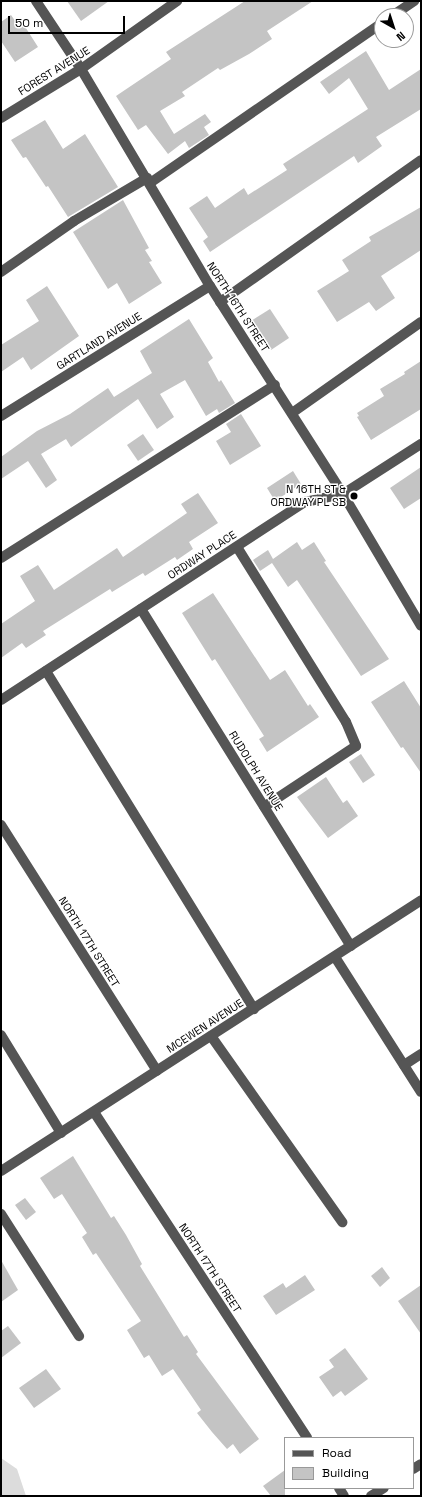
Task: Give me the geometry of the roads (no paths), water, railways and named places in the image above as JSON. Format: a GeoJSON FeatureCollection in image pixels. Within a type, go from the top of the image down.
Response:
{"type":"FeatureCollection","features":[{"type":"Feature","properties":{"kind":"street","name":"NORTH 16TH STREET"},"geometry":{"type":"LineString","coordinates":[[36,1],[81,69],[210,286],[275,385],[343,494],[421,626]]}},
{"type":"Feature","properties":{"kind":"street","name":"FOREST AVENUE"},"geometry":{"type":"LineString","coordinates":[[1,118],[81,69],[177,1]]}},
{"type":"Feature","properties":{"kind":"street"},"geometry":{"type":"LineString","coordinates":[[404,8],[414,1]]}},
{"type":"Feature","properties":{"kind":"street"},"geometry":{"type":"LineString","coordinates":[[1,272],[74,221],[148,180],[374,28]]}},
{"type":"Feature","properties":{"kind":"street"},"geometry":{"type":"LineString","coordinates":[[220,302],[421,160]]}},
{"type":"Feature","properties":{"kind":"street","name":"GARTLAND AVENUE"},"geometry":{"type":"LineString","coordinates":[[1,416],[210,286]]}},
{"type":"Feature","properties":{"kind":"street"},"geometry":{"type":"LineString","coordinates":[[292,413],[421,322]]}},
{"type":"Feature","properties":{"kind":"street"},"geometry":{"type":"LineString","coordinates":[[1,558],[275,385]]}},
{"type":"Feature","properties":{"kind":"street","name":"ORDWAY PLACE"},"geometry":{"type":"LineString","coordinates":[[1,700],[305,502],[343,494],[421,444]]}},
{"type":"Feature","properties":{"kind":"street"},"geometry":{"type":"LineString","coordinates":[[237,547],[346,722],[356,746],[264,807]]}},
{"type":"Feature","properties":{"kind":"street","name":"RUDOLPH AVENUE"},"geometry":{"type":"LineString","coordinates":[[141,609],[351,946]]}},
{"type":"Feature","properties":{"kind":"street"},"geometry":{"type":"LineString","coordinates":[[46,671],[254,1009]]}},
{"type":"Feature","properties":{"kind":"street","name":"NORTH 17TH STREET"},"geometry":{"type":"LineString","coordinates":[[1,825],[157,1071]]}},
{"type":"Feature","properties":{"kind":"street","name":"MCEWEN AVENUE"},"geometry":{"type":"LineString","coordinates":[[1,1171],[335,957],[421,900]]}},
{"type":"Feature","properties":{"kind":"street"},"geometry":{"type":"LineString","coordinates":[[335,957],[421,1092]]}},
{"type":"Feature","properties":{"kind":"street"},"geometry":{"type":"LineString","coordinates":[[1,1035],[61,1133]]}},
{"type":"Feature","properties":{"kind":"street"},"geometry":{"type":"LineString","coordinates":[[211,1036],[342,1222]]}},
{"type":"Feature","properties":{"kind":"street"},"geometry":{"type":"LineString","coordinates":[[404,1065],[421,1054]]}},
{"type":"Feature","properties":{"kind":"street","name":"NORTH 17TH STREET"},"geometry":{"type":"LineString","coordinates":[[94,1112],[305,1437]]}},
{"type":"Feature","properties":{"kind":"street"},"geometry":{"type":"LineString","coordinates":[[1,1214],[78,1336]]}},
{"type":"Feature","properties":{"kind":"street"},"geometry":{"type":"LineString","coordinates":[[371,1496],[382,1489]]}},
{"type":"Feature","properties":{"kind":"place","name":"N 16TH ST & ORDWAY PL SB"},"geometry":{"type":"Point","coordinates":[354,496]}}]}
